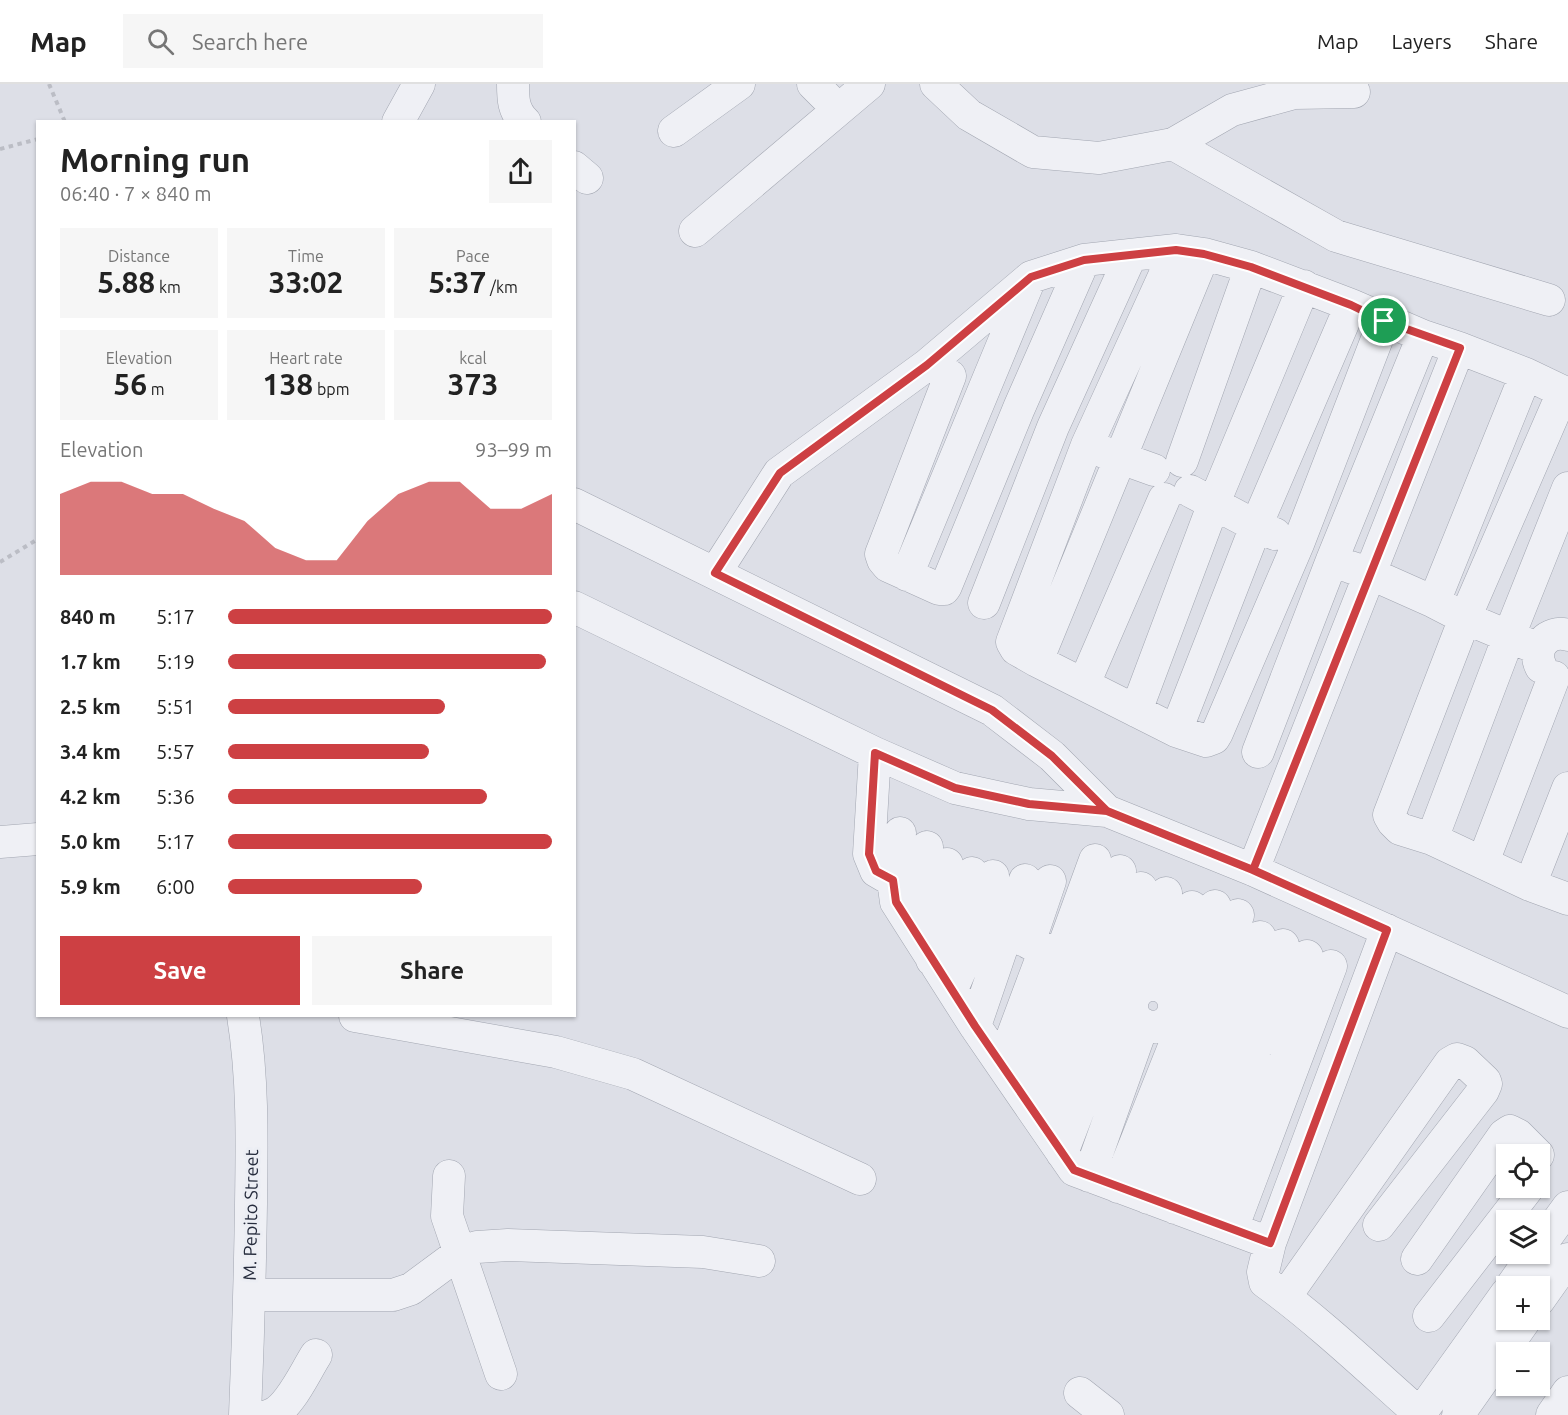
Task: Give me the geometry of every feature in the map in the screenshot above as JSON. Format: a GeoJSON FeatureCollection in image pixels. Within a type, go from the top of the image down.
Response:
{"type":"FeatureCollection","features":[{"type":"Feature","properties":{"kind":"street"},"geometry":{"type":"LineString","coordinates":[[399,120],[419,84]]}},
{"type":"Feature","properties":{"kind":"street"},"geometry":{"type":"LineString","coordinates":[[513,84],[513,100],[523,120]]}},
{"type":"Feature","properties":{"kind":"street"},"geometry":{"type":"LineString","coordinates":[[674,131],[739,84]]}},
{"type":"Feature","properties":{"kind":"street"},"geometry":{"type":"LineString","coordinates":[[813,84],[838,109]]}},
{"type":"Feature","properties":{"kind":"street"},"geometry":{"type":"LineString","coordinates":[[695,231],[869,84]]}},
{"type":"Feature","properties":{"kind":"street"},"geometry":{"type":"LineString","coordinates":[[936,84],[969,114],[1033,152],[1099,159],[1173,144],[1232,110],[1294,93],[1354,92]]}},
{"type":"Feature","properties":{"kind":"street"},"geometry":{"type":"LineString","coordinates":[[1173,144],[1336,236],[1549,300]]}},
{"type":"Feature","properties":{"kind":"street"},"geometry":{"type":"LineString","coordinates":[[1190,252],[1087,445],[1012,642],[1016,649],[1038,661],[1176,731],[1206,741],[1214,738],[1217,733],[1298,544],[1384,321]]}},
{"type":"Feature","properties":{"kind":"street"},"geometry":{"type":"LineString","coordinates":[[1038,661],[1121,459],[1190,252]]}},
{"type":"Feature","properties":{"kind":"street"},"geometry":{"type":"LineString","coordinates":[[715,573],[780,473],[938,370],[1031,277],[1084,260],[1190,252],[1251,267],[1304,286],[1384,321],[1526,374],[1565,393],[1464,618],[1389,815],[1400,829],[1432,839],[1530,885],[1568,899]]}},
{"type":"Feature","properties":{"kind":"street"},"geometry":{"type":"LineString","coordinates":[[984,603],[1053,427],[1131,255]]}},
{"type":"Feature","properties":{"kind":"street"},"geometry":{"type":"LineString","coordinates":[[938,370],[881,554],[888,566],[939,590],[946,586],[1019,408],[1084,260]]}},
{"type":"Feature","properties":{"kind":"street"},"geometry":{"type":"LineString","coordinates":[[1251,267],[1168,465],[1151,483],[1158,496],[1189,498],[1332,560],[1371,574],[1464,618],[1539,649]]}},
{"type":"Feature","properties":{"kind":"street"},"geometry":{"type":"LineString","coordinates":[[907,575],[1031,277]]}},
{"type":"Feature","properties":{"kind":"street"},"geometry":{"type":"LineString","coordinates":[[1084,684],[1189,498],[1304,286]]}},
{"type":"Feature","properties":{"kind":"street"},"geometry":{"type":"LineString","coordinates":[[1176,731],[1256,526],[1351,305]]}},
{"type":"Feature","properties":{"kind":"street"},"geometry":{"type":"LineString","coordinates":[[1258,752],[1332,560],[1423,336]]}},
{"type":"Feature","properties":{"kind":"street"},"geometry":{"type":"LineString","coordinates":[[1253,870],[1460,348]]}},
{"type":"Feature","properties":{"kind":"street"},"geometry":{"type":"LineString","coordinates":[[938,370],[985,390],[1087,445],[1121,459],[1168,465]]}},
{"type":"Feature","properties":{"kind":"street"},"geometry":{"type":"LineString","coordinates":[[1434,602],[1526,374]]}},
{"type":"Feature","properties":{"kind":"street"},"geometry":{"type":"LineString","coordinates":[[1432,839],[1568,488]]}},
{"type":"Feature","properties":{"kind":"street"},"geometry":{"type":"LineString","coordinates":[[1136,711],[1189,498]]}},
{"type":"Feature","properties":{"kind":"street"},"geometry":{"type":"LineString","coordinates":[[576,505],[992,710],[1052,756],[1107,811]]}},
{"type":"Feature","properties":{"kind":"street"},"geometry":{"type":"LineString","coordinates":[[576,608],[875,753],[955,788],[1029,804],[1107,811],[1253,870],[1568,1012]]}},
{"type":"Feature","properties":{"kind":"street"},"geometry":{"type":"LineString","coordinates":[[1483,862],[1561,677],[1548,674],[1539,663],[1539,649],[1548,637],[1555,634],[1568,635]]}},
{"type":"Feature","properties":{"kind":"street"},"geometry":{"type":"LineString","coordinates":[[875,753],[869,854],[876,871],[1102,977],[1331,1080]]}},
{"type":"Feature","properties":{"kind":"street"},"geometry":{"type":"LineString","coordinates":[[1530,885],[1568,788]]}},
{"type":"Feature","properties":{"kind":"street"},"geometry":{"type":"LineString","coordinates":[[0,842],[36,839]]}},
{"type":"Feature","properties":{"kind":"street"},"geometry":{"type":"LineString","coordinates":[[948,859],[1102,977],[1132,1007],[1133,1014],[1143,1024],[1089,1176]]}},
{"type":"Feature","properties":{"kind":"street"},"geometry":{"type":"LineString","coordinates":[[948,859],[1102,977],[1162,1203]]}},
{"type":"Feature","properties":{"kind":"street"},"geometry":{"type":"LineString","coordinates":[[948,859],[1102,977],[1118,1186]]}},
{"type":"Feature","properties":{"kind":"street"},"geometry":{"type":"LineString","coordinates":[[1038,881],[1102,977],[1218,1224]]}},
{"type":"Feature","properties":{"kind":"street"},"geometry":{"type":"LineString","coordinates":[[1022,1093],[1102,977],[1167,892]]}},
{"type":"Feature","properties":{"kind":"street"},"geometry":{"type":"LineString","coordinates":[[1002,1064],[1102,977],[1167,892]]}},
{"type":"Feature","properties":{"kind":"street"},"geometry":{"type":"LineString","coordinates":[[1042,1122],[1102,977],[1167,892]]}},
{"type":"Feature","properties":{"kind":"street"},"geometry":{"type":"LineString","coordinates":[[1062,1153],[1102,977],[1167,892]]}},
{"type":"Feature","properties":{"kind":"street"},"geometry":{"type":"LineString","coordinates":[[1102,977],[896,902],[975,1026],[1074,1170],[1270,1243]]}},
{"type":"Feature","properties":{"kind":"street"},"geometry":{"type":"LineString","coordinates":[[1387,930],[1270,1243],[1263,1272],[1265,1282],[1420,1415],[1496,1308]]}},
{"type":"Feature","properties":{"kind":"street"},"geometry":{"type":"LineString","coordinates":[[915,931],[1102,977]]}},
{"type":"Feature","properties":{"kind":"street"},"geometry":{"type":"LineString","coordinates":[[952,988],[1102,977],[1295,951]]}},
{"type":"Feature","properties":{"kind":"street"},"geometry":{"type":"LineString","coordinates":[[932,960],[1102,977],[1295,951]]}},
{"type":"Feature","properties":{"kind":"street"},"geometry":{"type":"LineString","coordinates":[[1218,1224],[1295,1065],[1295,951]]}},
{"type":"Feature","properties":{"kind":"street"},"geometry":{"type":"LineString","coordinates":[[975,1026],[1102,977]]}},
{"type":"Feature","properties":{"kind":"street","name":"M. Pepito Street"},"geometry":{"type":"LineString","coordinates":[[243,1017],[249,1054],[252,1165],[245,1415]]}},
{"type":"Feature","properties":{"kind":"street"},"geometry":{"type":"LineString","coordinates":[[361,1017],[556,1052],[633,1074],[860,1179]]}},
{"type":"Feature","properties":{"kind":"street"},"geometry":{"type":"LineString","coordinates":[[1285,1297],[1450,1063],[1457,1059],[1465,1062],[1486,1084],[1379,1225]]}},
{"type":"Feature","properties":{"kind":"street"},"geometry":{"type":"LineString","coordinates":[[1498,1144],[1510,1131],[1527,1144]]}},
{"type":"Feature","properties":{"kind":"street"},"geometry":{"type":"LineString","coordinates":[[1417,1259],[1496,1147]]}},
{"type":"Feature","properties":{"kind":"street"},"geometry":{"type":"LineString","coordinates":[[449,1176],[447,1216],[501,1374]]}},
{"type":"Feature","properties":{"kind":"street"},"geometry":{"type":"LineString","coordinates":[[1428,1316],[1520,1198]]}},
{"type":"Feature","properties":{"kind":"street"},"geometry":{"type":"LineString","coordinates":[[1348,1205],[1379,1225],[1417,1259],[1452,1285]]}},
{"type":"Feature","properties":{"kind":"street"},"geometry":{"type":"LineString","coordinates":[[1550,1232],[1568,1207]]}},
{"type":"Feature","properties":{"kind":"street"},"geometry":{"type":"LineString","coordinates":[[250,1295],[393,1294],[411,1289],[461,1252],[477,1248],[519,1246],[703,1252],[759,1261]]}},
{"type":"Feature","properties":{"kind":"street"},"geometry":{"type":"LineString","coordinates":[[1550,1284],[1568,1259]]}},
{"type":"Feature","properties":{"kind":"street"},"geometry":{"type":"LineString","coordinates":[[1458,1415],[1518,1330]]}},
{"type":"Feature","properties":{"kind":"street"},"geometry":{"type":"LineString","coordinates":[[270,1415],[277,1413],[286,1404],[316,1355]]}},
{"type":"Feature","properties":{"kind":"street"},"geometry":{"type":"LineString","coordinates":[[1552,1415],[1568,1392]]}},
{"type":"Feature","properties":{"kind":"street"},"geometry":{"type":"LineString","coordinates":[[1080,1393],[1108,1415]]}},
{"type":"Feature","properties":{"kind":"path"},"geometry":{"type":"LineString","coordinates":[[49,84],[64,120]]}},
{"type":"Feature","properties":{"kind":"path"},"geometry":{"type":"LineString","coordinates":[[0,149],[36,140]]}},
{"type":"Feature","properties":{"kind":"path"},"geometry":{"type":"LineString","coordinates":[[0,562],[36,540]]}},
{"type":"Feature","properties":{"kind":"route"},"geometry":{"type":"LineString","coordinates":[[1384,321],[1351,305],[1251,267],[1204,254],[1176,250],[1084,260],[1031,277],[927,365],[780,473],[715,573],[992,710],[1052,756],[1107,811],[1253,870],[1387,930],[1270,1243],[1074,1170],[932,960],[896,902],[893,880],[876,871],[869,854],[875,753],[955,788],[1029,804],[1107,811],[1180,841],[1253,870],[1460,348],[1384,321]]}}]}
